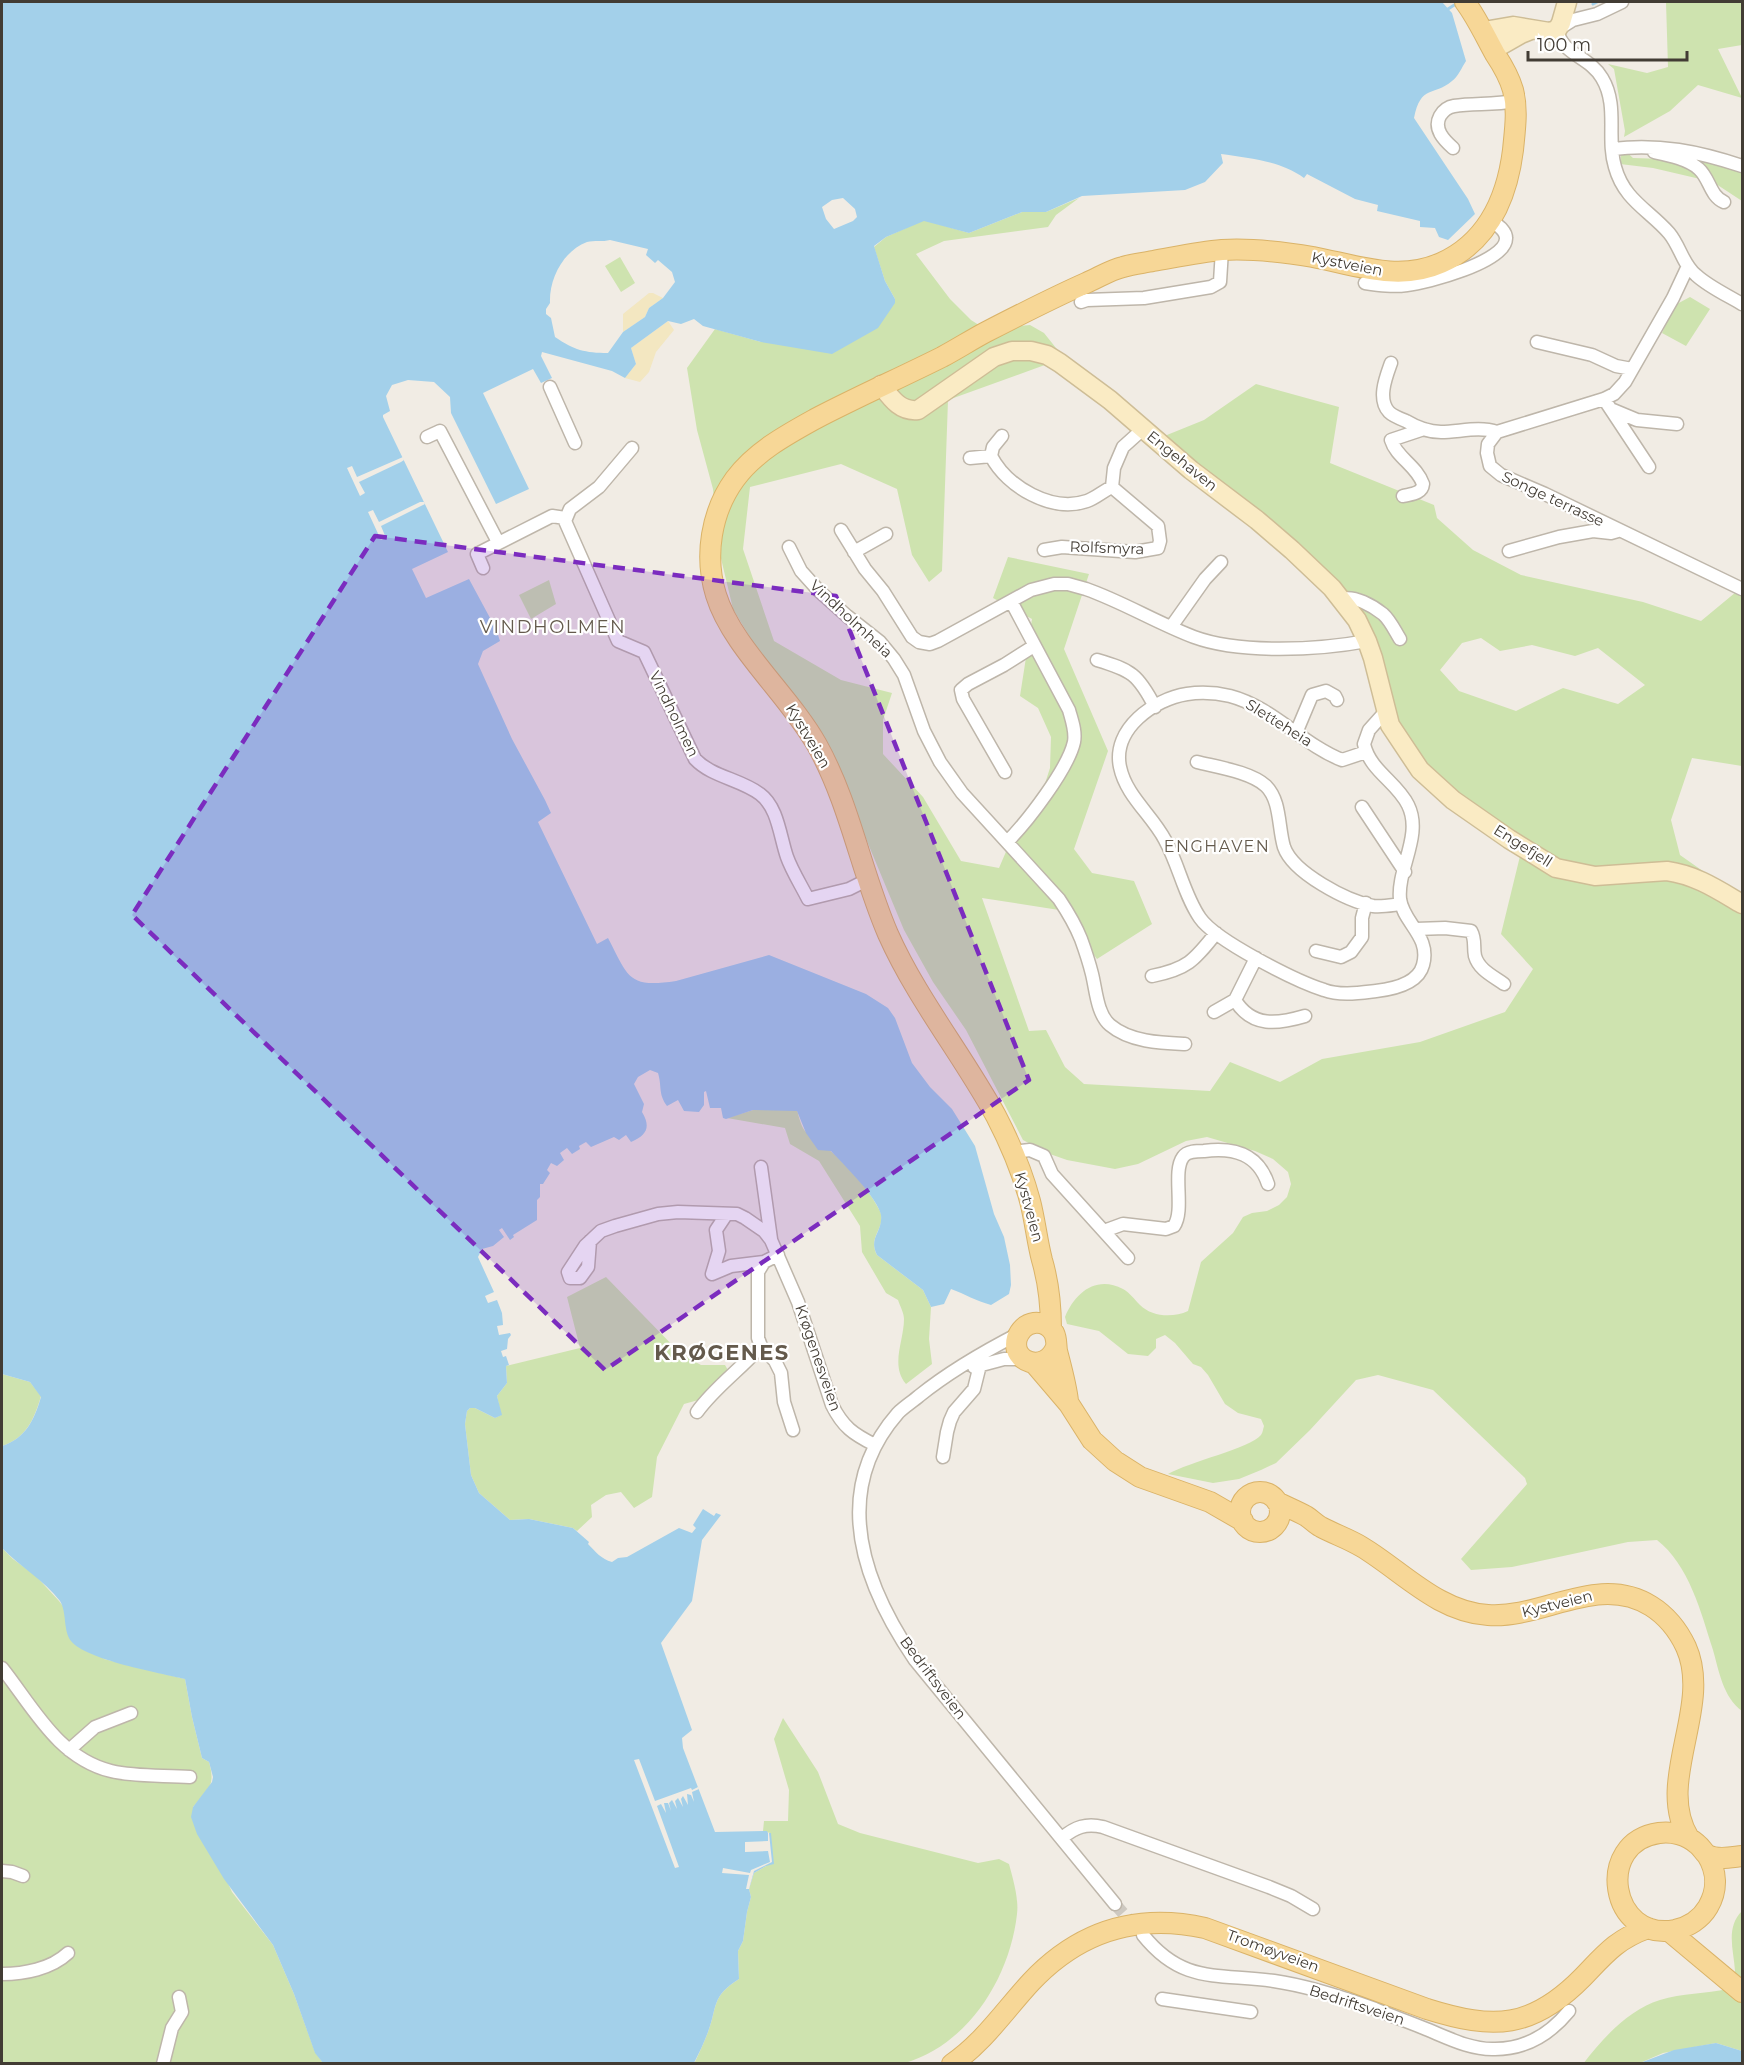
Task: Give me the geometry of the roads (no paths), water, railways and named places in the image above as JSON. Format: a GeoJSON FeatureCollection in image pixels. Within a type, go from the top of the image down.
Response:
{"type":"FeatureCollection","features":[{"type":"Feature","properties":{"kind":"main road","name":"Kystveien"},"geometry":{"type":"LineString","coordinates":[[1069,1404],[1054,1338],[1047,1274],[1029,1199],[1013,1152],[994,1114],[905,968],[888,933],[867,880],[842,802],[816,744],[792,706],[744,646],[722,611],[711,574],[710,542],[714,525],[726,493],[751,460],[800,427],[881,385],[944,356],[984,333],[1167,259],[1222,250],[1273,251],[1379,271],[1409,272],[1436,266],[1455,256],[1477,240],[1492,221],[1505,191],[1513,147],[1511,102],[1493,50],[1466,3]]}},
{"type":"Feature","properties":{"kind":"main road","name":"Kystveien"},"geometry":{"type":"LineString","coordinates":[[1024,1329],[1036,1305],[1043,1263]]}},
{"type":"Feature","properties":{"kind":"main road"},"geometry":{"type":"LineString","coordinates":[[1043,1324],[1054,1338],[1054,1353],[1046,1361],[1029,1361],[1017,1349],[1016,1344],[1024,1329],[1043,1324]]}},
{"type":"Feature","properties":{"kind":"main road","name":"Kystveien"},"geometry":{"type":"LineString","coordinates":[[1029,1361],[1069,1404],[1092,1440],[1115,1461],[1147,1480],[1209,1502],[1243,1521]]}},
{"type":"Feature","properties":{"kind":"main road","name":"Kystveien"},"geometry":{"type":"LineString","coordinates":[[1184,1492],[1248,1497]]}},
{"type":"Feature","properties":{"kind":"main road"},"geometry":{"type":"LineString","coordinates":[[1255,1493],[1266,1493],[1278,1502],[1280,1517],[1273,1527],[1264,1532],[1247,1527],[1243,1521],[1242,1505],[1248,1497],[1255,1493]]}},
{"type":"Feature","properties":{"kind":"main road","name":"Kystveien"},"geometry":{"type":"LineString","coordinates":[[1278,1502],[1362,1547],[1436,1598],[1468,1612],[1512,1615],[1581,1596],[1608,1593],[1638,1600],[1655,1609],[1669,1621],[1682,1638],[1690,1657],[1692,1698],[1678,1791],[1665,1822],[1656,1833]]}},
{"type":"Feature","properties":{"kind":"main road","name":"Kystveien"},"geometry":{"type":"LineString","coordinates":[[1273,1527],[1319,1526]]}},
{"type":"Feature","properties":{"kind":"main road","name":"Kystveien"},"geometry":{"type":"LineString","coordinates":[[1678,1791],[1682,1825],[1689,1838]]}},
{"type":"Feature","properties":{"kind":"main road"},"geometry":{"type":"LineString","coordinates":[[1656,1833],[1673,1833],[1689,1838],[1707,1855],[1714,1870],[1714,1887],[1707,1908],[1698,1919],[1684,1927],[1669,1931],[1648,1928],[1637,1922],[1624,1908],[1617,1885],[1620,1862],[1633,1845],[1656,1833]]}},
{"type":"Feature","properties":{"kind":"main road"},"geometry":{"type":"LineString","coordinates":[[1707,1855],[1723,1858],[1743,1856]]}},
{"type":"Feature","properties":{"kind":"main road"},"geometry":{"type":"LineString","coordinates":[[1714,1887],[1743,1862]]}},
{"type":"Feature","properties":{"kind":"main road","name":"Tromøyveien"},"geometry":{"type":"LineString","coordinates":[[1611,1947],[1624,1908]]}},
{"type":"Feature","properties":{"kind":"main road"},"geometry":{"type":"LineString","coordinates":[[1698,1919],[1697,1935],[1708,1962]]}},
{"type":"Feature","properties":{"kind":"main road","name":"Tromøyveien"},"geometry":{"type":"LineString","coordinates":[[952,2064],[984,2037],[1031,1982],[1061,1955],[1092,1937],[1127,1926],[1172,1922],[1205,1928],[1428,2009],[1453,2017],[1487,2023],[1515,2020],[1542,2010],[1565,1994],[1611,1947],[1635,1932],[1648,1928]]}},
{"type":"Feature","properties":{"kind":"main road"},"geometry":{"type":"LineString","coordinates":[[1669,1931],[1743,1992]]}},
{"type":"Feature","properties":{"kind":"street"},"geometry":{"type":"LineString","coordinates":[[1567,2],[1557,30],[1559,41],[1602,76],[1610,98],[1615,167],[1628,195],[1669,233],[1694,274],[1743,304]]}},
{"type":"Feature","properties":{"kind":"street"},"geometry":{"type":"LineString","coordinates":[[1484,31],[1513,26],[1549,32],[1573,20],[1597,14],[1622,2]]}},
{"type":"Feature","properties":{"kind":"street"},"geometry":{"type":"LineString","coordinates":[[1493,50],[1532,30]]}},
{"type":"Feature","properties":{"kind":"street"},"geometry":{"type":"LineString","coordinates":[[1453,148],[1443,139],[1438,127],[1442,111],[1452,106],[1511,102]]}},
{"type":"Feature","properties":{"kind":"street"},"geometry":{"type":"LineString","coordinates":[[1613,149],[1666,147],[1743,166]]}},
{"type":"Feature","properties":{"kind":"street"},"geometry":{"type":"LineString","coordinates":[[1642,148],[1691,164],[1704,175],[1718,200],[1725,202]]}},
{"type":"Feature","properties":{"kind":"street","name":"Kystveien"},"geometry":{"type":"LineString","coordinates":[[1365,283],[1396,285],[1422,283],[1491,258],[1501,251],[1506,241],[1503,229],[1492,221]]}},
{"type":"Feature","properties":{"kind":"street","name":"Kystveien"},"geometry":{"type":"LineString","coordinates":[[1080,294],[1087,300],[1144,298],[1210,287],[1220,282],[1222,250]]}},
{"type":"Feature","properties":{"kind":"street"},"geometry":{"type":"LineString","coordinates":[[1391,363],[1383,389],[1389,412],[1424,429],[1439,432],[1484,429],[1497,432],[1607,403],[1632,369],[1673,298],[1688,266]]}},
{"type":"Feature","properties":{"kind":"street"},"geometry":{"type":"LineString","coordinates":[[1537,342],[1592,355],[1616,366],[1632,369]]}},
{"type":"Feature","properties":{"kind":"street","name":"Engehaven"},"geometry":{"type":"LineString","coordinates":[[881,385],[892,400],[904,410],[918,410],[994,357],[1012,351],[1031,351],[1047,355],[1060,363],[1110,400],[1292,550],[1342,599],[1357,620],[1367,641],[1390,725],[1400,742]]}},
{"type":"Feature","properties":{"kind":"street"},"geometry":{"type":"LineString","coordinates":[[550,387],[575,443]]}},
{"type":"Feature","properties":{"kind":"street"},"geometry":{"type":"LineString","coordinates":[[1607,403],[1637,420],[1677,424]]}},
{"type":"Feature","properties":{"kind":"street"},"geometry":{"type":"LineString","coordinates":[[1607,403],[1649,467]]}},
{"type":"Feature","properties":{"kind":"street"},"geometry":{"type":"LineString","coordinates":[[991,456],[1005,473],[1040,500],[1072,504],[1086,501],[1112,487],[1114,468],[1123,447],[1143,429]]}},
{"type":"Feature","properties":{"kind":"street"},"geometry":{"type":"LineString","coordinates":[[1403,496],[1417,493],[1424,484],[1391,440],[1424,429]]}},
{"type":"Feature","properties":{"kind":"street"},"geometry":{"type":"LineString","coordinates":[[427,437],[440,431],[498,542]]}},
{"type":"Feature","properties":{"kind":"street","name":"Songe terrasse"},"geometry":{"type":"LineString","coordinates":[[1497,432],[1488,444],[1486,453],[1490,466],[1495,472],[1743,589]]}},
{"type":"Feature","properties":{"kind":"street"},"geometry":{"type":"LineString","coordinates":[[991,456],[993,447],[1002,436]]}},
{"type":"Feature","properties":{"kind":"street"},"geometry":{"type":"LineString","coordinates":[[483,568],[477,554],[552,516],[565,518],[570,509],[599,487],[632,448]]}},
{"type":"Feature","properties":{"kind":"street"},"geometry":{"type":"LineString","coordinates":[[969,458],[991,456]]}},
{"type":"Feature","properties":{"kind":"street","name":"Rolfsmyra"},"geometry":{"type":"LineString","coordinates":[[1044,550],[1062,547],[1135,552],[1158,548],[1160,541],[1158,526],[1112,487]]}},
{"type":"Feature","properties":{"kind":"street","name":"Vindholmen"},"geometry":{"type":"LineString","coordinates":[[565,518],[569,533],[618,641],[644,652],[695,759],[703,767],[763,795],[773,809],[788,859],[808,899],[849,889],[867,880]]}},
{"type":"Feature","properties":{"kind":"street"},"geometry":{"type":"LineString","coordinates":[[841,530],[854,552],[886,534]]}},
{"type":"Feature","properties":{"kind":"street","name":"Songe terrasse"},"geometry":{"type":"LineString","coordinates":[[1509,551],[1520,550],[1559,537],[1593,531],[1611,533],[1619,531]]}},
{"type":"Feature","properties":{"kind":"street","name":"Vindholmheia"},"geometry":{"type":"LineString","coordinates":[[789,547],[801,571],[819,591],[880,642],[894,658],[904,675],[924,731],[940,762],[962,793],[1059,898],[1080,937],[1092,971],[1101,1011],[1108,1023],[1125,1034],[1144,1040],[1185,1044]]}},
{"type":"Feature","properties":{"kind":"street","name":"Vindholmheia"},"geometry":{"type":"LineString","coordinates":[[854,552],[883,591],[907,631],[919,642],[930,644],[1011,601],[1042,586],[1054,584],[1068,584],[1099,594],[1170,627],[1203,640],[1233,647],[1307,648],[1367,641]]}},
{"type":"Feature","properties":{"kind":"street"},"geometry":{"type":"LineString","coordinates":[[1170,627],[1205,579],[1221,562]]}},
{"type":"Feature","properties":{"kind":"street"},"geometry":{"type":"LineString","coordinates":[[1342,599],[1359,600],[1383,614],[1400,639]]}},
{"type":"Feature","properties":{"kind":"street"},"geometry":{"type":"LineString","coordinates":[[1007,842],[1025,824],[1043,798],[1068,757],[1074,739],[1074,724],[1069,710],[1011,601]]}},
{"type":"Feature","properties":{"kind":"street"},"geometry":{"type":"LineString","coordinates":[[1005,771],[963,699],[962,690],[968,684],[1034,646]]}},
{"type":"Feature","properties":{"kind":"street"},"geometry":{"type":"LineString","coordinates":[[1097,660],[1122,667],[1133,674],[1155,706]]}},
{"type":"Feature","properties":{"kind":"street"},"geometry":{"type":"LineString","coordinates":[[1296,733],[1312,695],[1326,691],[1335,696],[1337,700]]}},
{"type":"Feature","properties":{"kind":"street","name":"Sletteheia"},"geometry":{"type":"LineString","coordinates":[[1366,752],[1342,760],[1242,699],[1201,693],[1186,694],[1155,706],[1138,718],[1129,728],[1122,743],[1119,760],[1120,770],[1135,798],[1162,834],[1171,851],[1191,903],[1201,920],[1216,933],[1256,958],[1324,991],[1340,993],[1384,990],[1404,984],[1420,973],[1425,954],[1424,945],[1401,904]]}},
{"type":"Feature","properties":{"kind":"street"},"geometry":{"type":"LineString","coordinates":[[1197,762],[1249,777],[1265,786],[1275,801],[1284,846],[1293,862],[1305,872],[1346,896],[1366,903],[1383,906],[1401,904],[1400,893],[1412,831],[1411,813],[1403,795],[1372,763],[1364,744],[1366,736],[1386,711]]}},
{"type":"Feature","properties":{"kind":"street","name":"Engefjell"},"geometry":{"type":"LineString","coordinates":[[1400,742],[1420,770],[1437,787],[1509,839],[1556,868],[1595,876],[1676,872],[1700,880],[1743,904]]}},
{"type":"Feature","properties":{"kind":"street"},"geometry":{"type":"LineString","coordinates":[[1362,807],[1404,872]]}},
{"type":"Feature","properties":{"kind":"street"},"geometry":{"type":"LineString","coordinates":[[1316,951],[1341,957],[1351,952],[1362,938],[1362,918],[1366,903]]}},
{"type":"Feature","properties":{"kind":"street"},"geometry":{"type":"LineString","coordinates":[[1416,929],[1446,928],[1471,931],[1475,937],[1475,955],[1479,965],[1504,984]]}},
{"type":"Feature","properties":{"kind":"street"},"geometry":{"type":"LineString","coordinates":[[1152,976],[1174,972],[1189,964],[1216,933]]}},
{"type":"Feature","properties":{"kind":"street"},"geometry":{"type":"LineString","coordinates":[[1214,1012],[1235,1000],[1256,958]]}},
{"type":"Feature","properties":{"kind":"street"},"geometry":{"type":"LineString","coordinates":[[1235,1000],[1254,1018],[1269,1023],[1283,1023],[1305,1016]]}},
{"type":"Feature","properties":{"kind":"street"},"geometry":{"type":"LineString","coordinates":[[1104,1232],[1114,1226],[1130,1223],[1161,1229],[1174,1226],[1177,1216],[1179,1168],[1183,1156],[1187,1153],[1218,1149],[1240,1153],[1257,1163],[1265,1173],[1268,1184]]}},
{"type":"Feature","properties":{"kind":"street","name":"Kystveien"},"geometry":{"type":"LineString","coordinates":[[1013,1152],[1030,1150],[1044,1156],[1052,1174],[1128,1258]]}},
{"type":"Feature","properties":{"kind":"street"},"geometry":{"type":"LineString","coordinates":[[761,1167],[771,1240]]}},
{"type":"Feature","properties":{"kind":"street","name":"Krøgenesveien"},"geometry":{"type":"LineString","coordinates":[[590,1241],[601,1231],[658,1214],[678,1212],[737,1214],[764,1231],[771,1240],[798,1302],[832,1405],[846,1428],[875,1445]]}},
{"type":"Feature","properties":{"kind":"street"},"geometry":{"type":"LineString","coordinates":[[726,1215],[716,1230],[719,1251],[712,1274],[731,1266],[764,1262],[778,1255]]}},
{"type":"Feature","properties":{"kind":"street"},"geometry":{"type":"LineString","coordinates":[[764,1262],[757,1279],[758,1338],[761,1346],[776,1361],[781,1373],[784,1402],[793,1430]]}},
{"type":"Feature","properties":{"kind":"street","name":"Bedriftsveien"},"geometry":{"type":"LineString","coordinates":[[1024,1329],[981,1353],[942,1379],[899,1413],[875,1445],[864,1474],[859,1504],[861,1543],[873,1584],[904,1644],[915,1660],[1115,1904]]}},
{"type":"Feature","properties":{"kind":"street"},"geometry":{"type":"LineString","coordinates":[[697,1412],[761,1346]]}},
{"type":"Feature","properties":{"kind":"street","name":"Bedriftsveien"},"geometry":{"type":"LineString","coordinates":[[942,1379],[1004,1359],[1029,1361]]}},
{"type":"Feature","properties":{"kind":"street"},"geometry":{"type":"LineString","coordinates":[[944,1457],[950,1421],[954,1412],[974,1389],[980,1365]]}},
{"type":"Feature","properties":{"kind":"street"},"geometry":{"type":"LineString","coordinates":[[2,1668],[48,1731],[69,1750],[91,1764],[109,1771],[127,1774],[190,1777]]}},
{"type":"Feature","properties":{"kind":"street"},"geometry":{"type":"LineString","coordinates":[[69,1750],[95,1727],[131,1713]]}},
{"type":"Feature","properties":{"kind":"street"},"geometry":{"type":"LineString","coordinates":[[1062,1838],[1084,1825],[1103,1827],[1269,1887],[1292,1896],[1313,1909]]}},
{"type":"Feature","properties":{"kind":"street"},"geometry":{"type":"LineString","coordinates":[[2,1871],[23,1876]]}},
{"type":"Feature","properties":{"kind":"street","name":"Bedriftsveien"},"geometry":{"type":"LineString","coordinates":[[1143,1935],[1167,1960],[1187,1970],[1215,1977],[1274,1981],[1327,1992],[1473,2047],[1507,2049],[1529,2042],[1552,2028],[1569,2011]]}},
{"type":"Feature","properties":{"kind":"street"},"geometry":{"type":"LineString","coordinates":[[2,1974],[44,1967],[68,1953]]}},
{"type":"Feature","properties":{"kind":"street"},"geometry":{"type":"LineString","coordinates":[[164,2064],[172,2028],[182,2012],[179,1996]]}},
{"type":"Feature","properties":{"kind":"street"},"geometry":{"type":"LineString","coordinates":[[1162,1998],[1251,2012]]}},
{"type":"Feature","properties":{"kind":"water"},"geometry":{"type":"Polygon","coordinates":[[[2,2],[1442,2],[1452,13],[1466,61],[1454,79],[1420,100],[1414,118],[1468,199],[1475,214],[1448,240],[1439,237],[1435,228],[1420,227],[1420,221],[1377,211],[1378,205],[1355,199],[1307,174],[1304,178],[1275,164],[1221,154],[1223,163],[1205,182],[1185,190],[1082,196],[1046,212],[1022,212],[969,233],[924,221],[886,237],[874,246],[895,303],[878,328],[832,354],[761,342],[703,326],[694,319],[681,324],[668,321],[631,348],[636,364],[625,378],[612,371],[542,352],[541,356],[552,378],[541,383],[533,369],[483,393],[529,489],[496,504],[451,413],[450,397],[434,382],[408,380],[392,385],[386,396],[390,411],[383,417],[448,552],[412,569],[426,598],[469,579],[496,629],[500,641],[483,651],[478,664],[512,739],[551,813],[538,822],[597,944],[608,938],[626,971],[639,981],[648,983],[676,981],[769,955],[866,994],[888,1008],[895,1018],[912,1063],[930,1087],[952,1109],[975,1146],[994,1214],[1004,1237],[1010,1265],[1009,1294],[991,1305],[951,1289],[944,1304],[931,1307],[923,1290],[877,1255],[874,1244],[881,1215],[874,1200],[831,1151],[818,1150],[806,1133],[797,1111],[753,1110],[726,1119],[723,1118],[721,1108],[710,1108],[706,1091],[704,1092],[704,1105],[699,1112],[684,1111],[678,1100],[667,1106],[661,1094],[658,1073],[650,1070],[638,1077],[634,1084],[644,1104],[642,1112],[647,1126],[644,1133],[631,1142],[626,1135],[619,1140],[614,1137],[591,1147],[586,1142],[572,1154],[567,1148],[560,1153],[564,1160],[557,1166],[551,1163],[547,1170],[550,1173],[543,1184],[540,1184],[537,1220],[513,1235],[514,1237],[510,1240],[502,1228],[499,1230],[504,1237],[493,1246],[482,1249],[478,1257],[494,1292],[485,1296],[488,1303],[497,1300],[502,1313],[503,1325],[497,1326],[499,1335],[510,1333],[511,1335],[507,1349],[501,1351],[503,1357],[506,1356],[509,1365],[506,1366],[507,1383],[497,1396],[502,1415],[495,1418],[475,1408],[467,1411],[465,1424],[471,1475],[479,1493],[510,1520],[529,1519],[573,1528],[589,1542],[588,1544],[599,1555],[612,1562],[618,1558],[627,1557],[679,1528],[692,1533],[696,1528],[693,1525],[703,1509],[714,1516],[716,1513],[721,1515],[702,1540],[692,1601],[661,1643],[692,1730],[682,1738],[683,1748],[715,1832],[767,1831],[771,1833],[774,1864],[754,1873],[749,1889],[751,1897],[743,1941],[738,1951],[739,1979],[724,1991],[717,2002],[694,2063],[323,2063],[315,2053],[294,1994],[273,1945],[224,1879],[197,1834],[191,1817],[193,1807],[212,1782],[213,1777],[209,1762],[202,1758],[185,1679],[124,1665],[79,1648],[69,1637],[60,1601],[2,1548],[2,1446],[17,1438],[28,1427],[41,1397],[30,1382],[2,1374],[2,2]],[[843,198],[832,200],[822,207],[826,219],[834,229],[857,217],[855,209],[843,198]],[[610,240],[587,242],[578,246],[564,259],[552,285],[546,314],[551,318],[555,337],[580,350],[608,353],[623,332],[645,317],[649,308],[663,298],[675,282],[672,272],[658,260],[655,263],[646,255],[648,249],[610,240]]]}},
{"type":"Feature","properties":{"kind":"water"},"geometry":{"type":"Polygon","coordinates":[[[1716,2043],[1742,2051],[1742,2063],[1640,2063],[1674,2050],[1716,2043]]]}},
{"type":"Feature","properties":{"kind":"waterway"},"geometry":{"type":"LineString","coordinates":[[1448,9],[1459,2]]}},
{"type":"Feature","properties":{"kind":"waterway"},"geometry":{"type":"LineString","coordinates":[[1593,4],[1597,2]]}},
{"type":"Feature","properties":{"kind":"tunnel"},"geometry":{"type":"LineString","coordinates":[[1115,1904],[1136,1928]]}},
{"type":"Feature","properties":{"kind":"district","name":"VINDHOLMEN"},"geometry":{"type":"Point","coordinates":[553,627]}},
{"type":"Feature","properties":{"kind":"district","name":"ENGHAVEN"},"geometry":{"type":"Point","coordinates":[1217,846]}},
{"type":"Feature","properties":{"kind":"district","name":"KRØGENES"},"geometry":{"type":"Point","coordinates":[722,1353]}}]}
